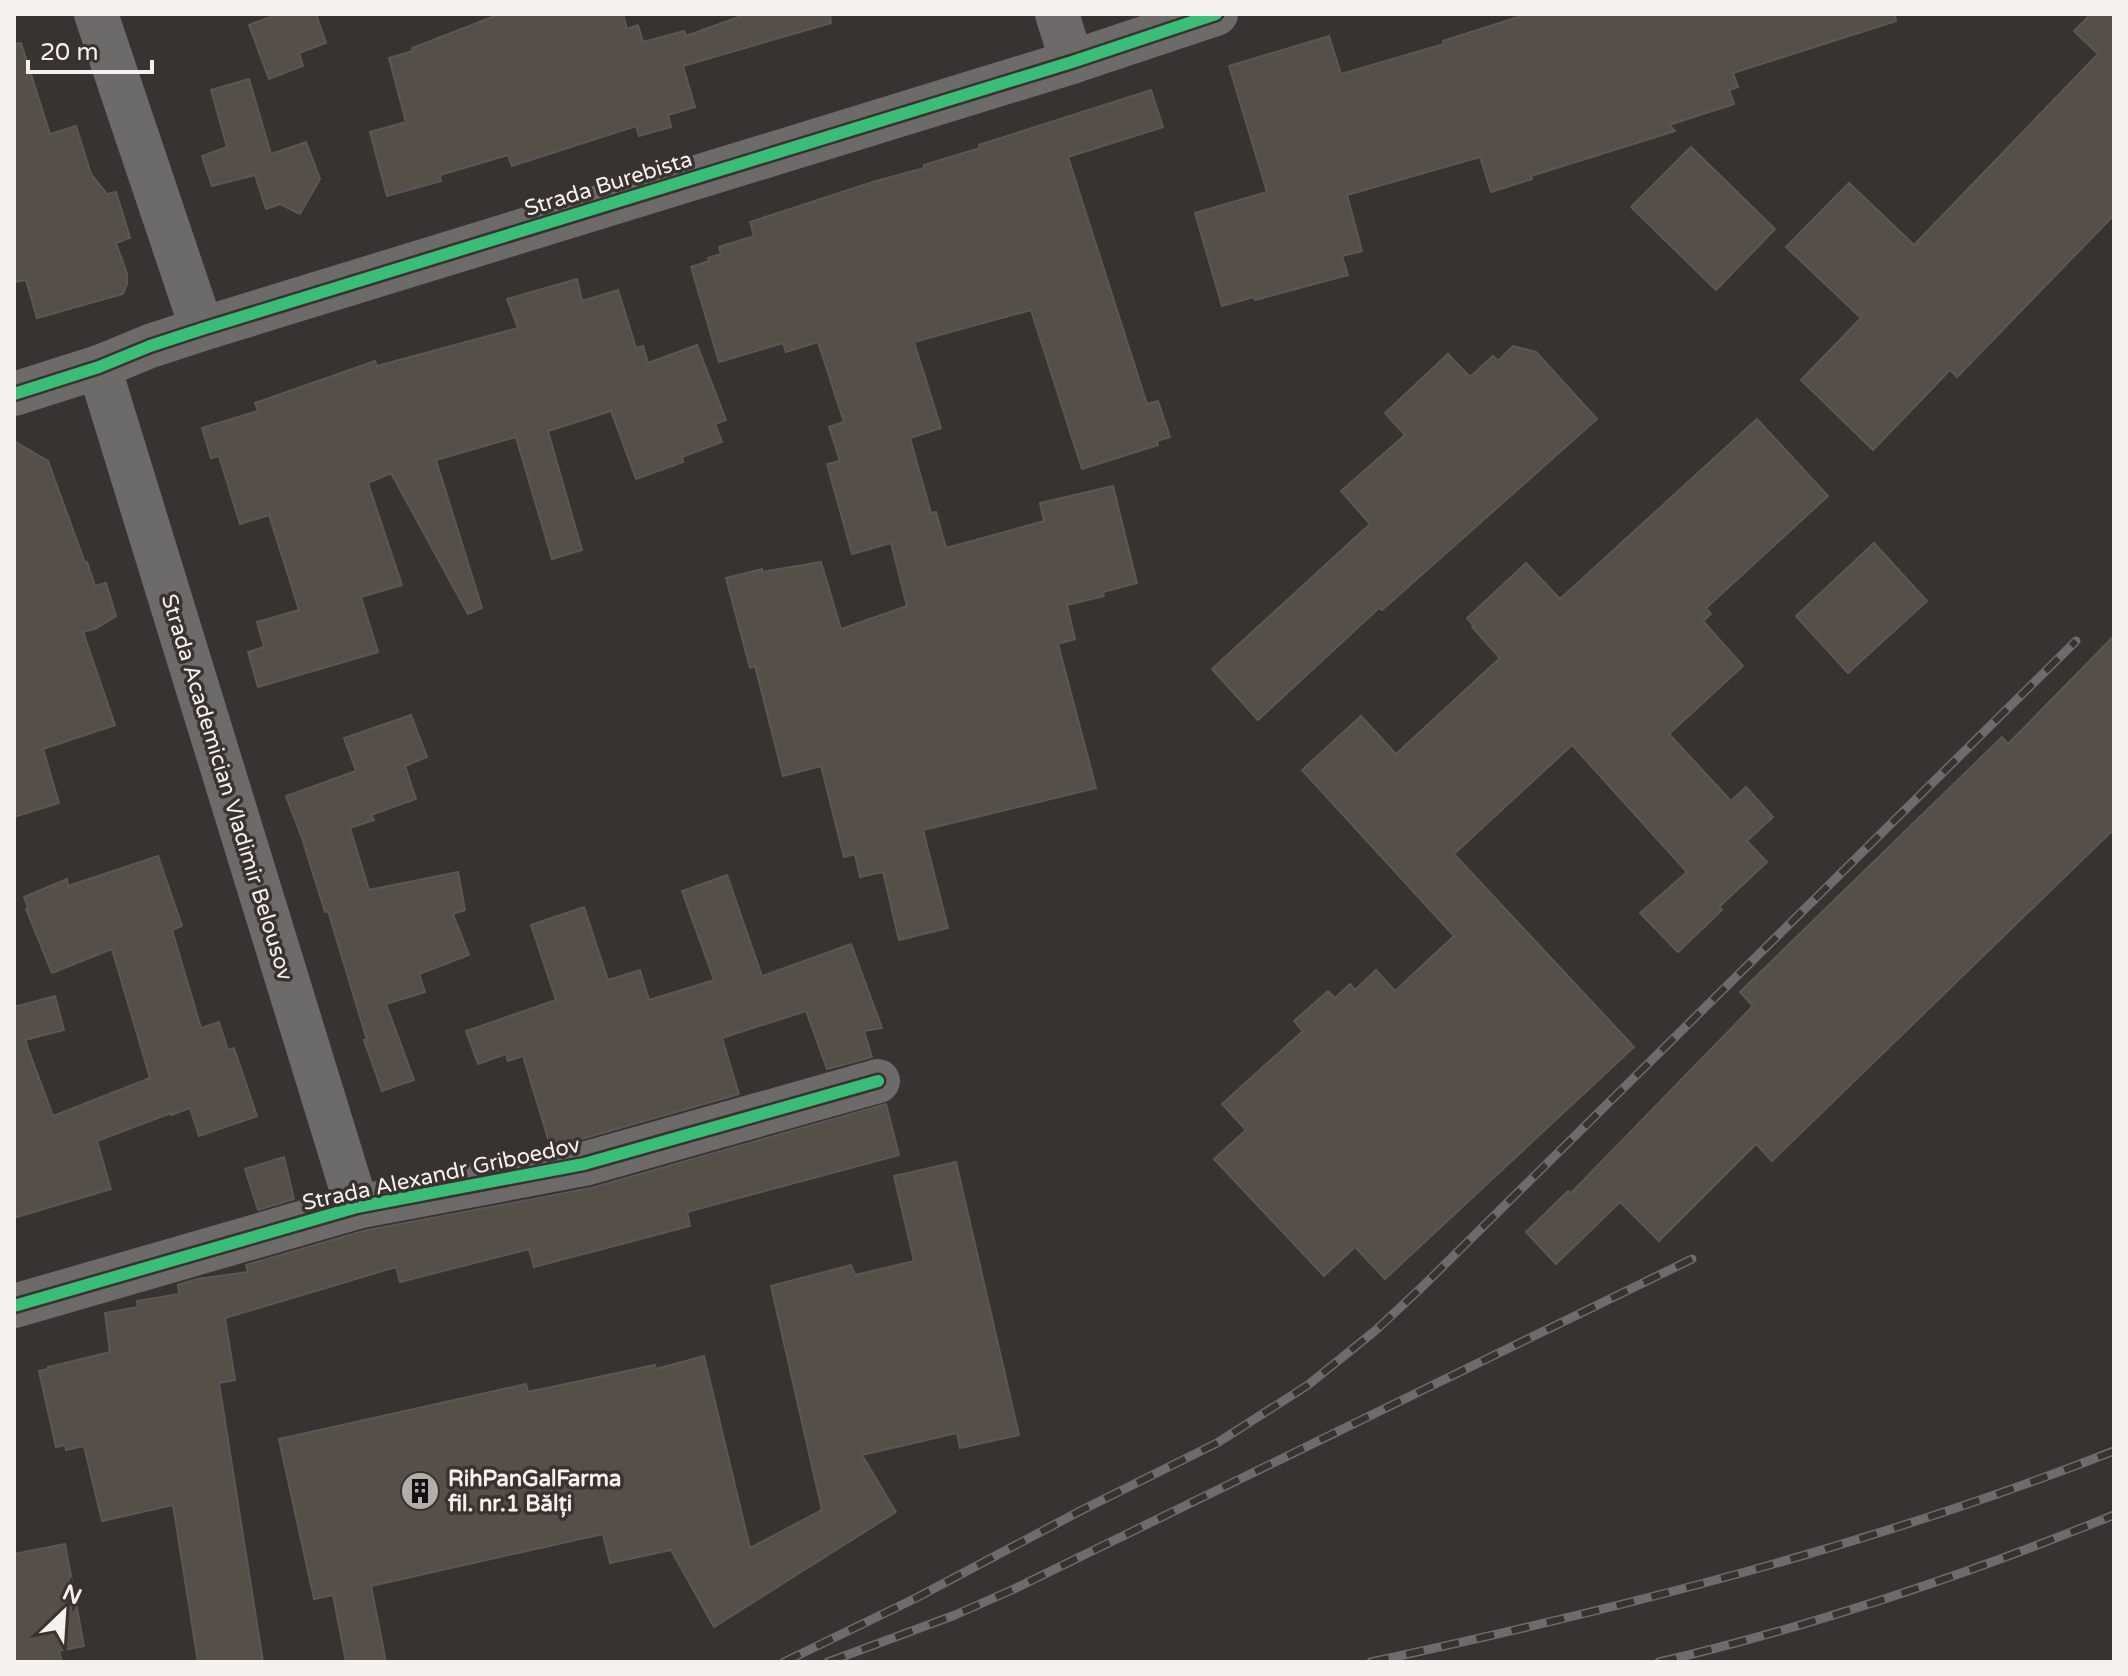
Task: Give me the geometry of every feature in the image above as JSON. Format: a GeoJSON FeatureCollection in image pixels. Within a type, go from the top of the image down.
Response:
{"type":"FeatureCollection","features":[{"type":"Feature","properties":{"kind":"street"},"geometry":{"type":"LineString","coordinates":[[96,14],[202,329]]}},
{"type":"Feature","properties":{"kind":"street"},"geometry":{"type":"LineString","coordinates":[[1057,14],[1072,62]]}},
{"type":"Feature","properties":{"kind":"street","name":"Strada Burebista"},"geometry":{"type":"LineString","coordinates":[[14,394],[202,329],[1072,62],[1216,14]]}},
{"type":"Feature","properties":{"kind":"street","name":"Strada Academician Vladimir Belousov"},"geometry":{"type":"LineString","coordinates":[[99,367],[357,1207]]}},
{"type":"Feature","properties":{"kind":"street","name":"Strada Alexandr Griboedov"},"geometry":{"type":"LineString","coordinates":[[14,1306],[357,1207],[584,1164],[878,1081]]}},
{"type":"Feature","properties":{"kind":"building"},"geometry":{"type":"Polygon","coordinates":[[[279,14],[316,14],[326,43],[299,53],[303,66],[269,79],[249,25],[279,14]]]}},
{"type":"Feature","properties":{"kind":"building"},"geometry":{"type":"Polygon","coordinates":[[[500,14],[623,14],[627,29],[638,25],[643,42],[684,31],[686,36],[747,14],[830,14],[831,23],[683,66],[695,107],[668,115],[671,127],[639,136],[636,126],[512,166],[508,155],[440,175],[441,181],[387,196],[370,132],[406,122],[389,58],[500,14]]]}},
{"type":"Feature","properties":{"kind":"building"},"geometry":{"type":"Polygon","coordinates":[[[1528,14],[1895,14],[1896,21],[1733,73],[1738,87],[1729,90],[1734,104],[1669,125],[1675,131],[1531,176],[1532,179],[1491,192],[1480,157],[1347,195],[1362,251],[1342,256],[1348,275],[1222,306],[1195,213],[1267,192],[1229,66],[1329,36],[1341,74],[1444,44],[1443,41],[1528,14]]]}},
{"type":"Feature","properties":{"kind":"building"},"geometry":{"type":"Polygon","coordinates":[[[2091,14],[2114,14],[2114,215],[1957,377],[1950,370],[1873,450],[1801,380],[1861,318],[1786,247],[1849,183],[1914,245],[2098,54],[2074,31],[2091,14]]]}},
{"type":"Feature","properties":{"kind":"building"},"geometry":{"type":"Polygon","coordinates":[[[21,43],[50,134],[76,126],[91,174],[107,194],[116,192],[130,238],[116,243],[127,274],[123,294],[37,318],[26,280],[14,282],[14,44],[21,43]]]}},
{"type":"Feature","properties":{"kind":"building"},"geometry":{"type":"Polygon","coordinates":[[[249,79],[271,154],[306,142],[320,179],[300,214],[280,204],[266,209],[255,175],[212,186],[202,156],[227,147],[211,90],[249,79]]]}},
{"type":"Feature","properties":{"kind":"building"},"geometry":{"type":"Polygon","coordinates":[[[1151,90],[1163,127],[1068,157],[1147,404],[1158,401],[1170,437],[1157,441],[1158,445],[1082,469],[1031,310],[914,342],[941,428],[910,438],[931,513],[936,512],[946,548],[1044,521],[1040,503],[1113,486],[1137,583],[1103,592],[1104,596],[1067,605],[1075,639],[1058,644],[1096,788],[923,830],[948,928],[899,940],[883,872],[860,877],[855,854],[844,857],[821,766],[783,776],[755,666],[750,668],[726,578],[762,569],[762,572],[821,562],[841,629],[907,606],[891,543],[852,554],[827,464],[840,461],[829,427],[844,422],[818,342],[786,352],[783,343],[719,362],[691,267],[721,254],[719,247],[754,236],[750,222],[924,168],[924,165],[980,148],[979,145],[1151,90]]]}},
{"type":"Feature","properties":{"kind":"building"},"geometry":{"type":"Polygon","coordinates":[[[1691,147],[1775,229],[1716,290],[1631,207],[1691,147]]]}},
{"type":"Feature","properties":{"kind":"building"},"geometry":{"type":"Polygon","coordinates":[[[577,279],[582,301],[618,290],[636,348],[643,346],[648,363],[697,345],[726,420],[715,424],[722,442],[682,457],[683,462],[636,479],[611,411],[548,431],[582,550],[552,559],[516,437],[436,460],[482,608],[468,614],[391,473],[368,483],[402,585],[361,597],[378,652],[258,687],[248,652],[264,647],[257,622],[299,610],[269,515],[240,524],[219,456],[211,458],[202,428],[258,411],[255,403],[375,361],[377,366],[518,328],[507,299],[577,279]]]}},
{"type":"Feature","properties":{"kind":"building"},"geometry":{"type":"Polygon","coordinates":[[[1513,346],[1536,352],[1597,419],[1382,610],[1379,608],[1258,720],[1212,669],[1370,524],[1341,491],[1405,435],[1385,413],[1448,354],[1470,377],[1493,356],[1498,361],[1513,346]]]}},
{"type":"Feature","properties":{"kind":"building"},"geometry":{"type":"Polygon","coordinates":[[[1757,419],[1828,496],[1706,608],[1711,614],[1703,621],[1743,666],[1669,734],[1731,801],[1746,787],[1773,817],[1747,841],[1767,862],[1719,907],[1722,910],[1678,952],[1640,913],[1687,872],[1572,745],[1454,854],[1634,1047],[1385,1279],[1355,1247],[1324,1276],[1214,1159],[1246,1130],[1222,1104],[1303,1031],[1294,1021],[1328,991],[1335,998],[1350,984],[1355,990],[1376,970],[1395,991],[1454,936],[1302,770],[1361,716],[1396,754],[1500,658],[1467,618],[1526,563],[1560,599],[1757,419]]]}},
{"type":"Feature","properties":{"kind":"building"},"geometry":{"type":"Polygon","coordinates":[[[14,441],[48,461],[95,586],[106,583],[116,616],[97,628],[83,632],[115,725],[43,749],[59,803],[14,817],[14,441]]]}},
{"type":"Feature","properties":{"kind":"building"},"geometry":{"type":"Polygon","coordinates":[[[1874,543],[1927,601],[1848,673],[1796,616],[1874,543]]]}},
{"type":"Feature","properties":{"kind":"building"},"geometry":{"type":"Polygon","coordinates":[[[2114,636],[2114,829],[1772,1161],[1756,1144],[1659,1241],[1620,1202],[1556,1264],[1526,1232],[1568,1191],[1571,1193],[1753,1006],[1740,992],[2002,737],[2008,744],[2114,636]]]}},
{"type":"Feature","properties":{"kind":"building"},"geometry":{"type":"Polygon","coordinates":[[[411,715],[427,757],[405,766],[416,799],[371,815],[374,820],[350,828],[369,890],[458,872],[465,910],[453,914],[469,955],[419,974],[425,992],[386,1004],[414,1080],[382,1091],[364,1040],[367,1040],[328,911],[325,912],[286,796],[356,771],[344,738],[411,715]]]}},
{"type":"Feature","properties":{"kind":"building"},"geometry":{"type":"Polygon","coordinates":[[[158,856],[182,926],[172,930],[201,1028],[219,1022],[228,1050],[234,1048],[257,1116],[199,1136],[190,1108],[97,1141],[111,1189],[14,1218],[14,1007],[55,996],[64,1030],[25,1040],[53,1116],[150,1078],[112,949],[52,973],[24,897],[67,879],[68,886],[158,856]]]}},
{"type":"Feature","properties":{"kind":"building"},"geometry":{"type":"Polygon","coordinates":[[[727,875],[762,976],[851,944],[882,1028],[864,1031],[872,1057],[827,1069],[806,1011],[722,1038],[739,1094],[578,1140],[550,1145],[523,1056],[508,1061],[506,1054],[478,1064],[466,1031],[556,1000],[531,925],[584,907],[608,980],[640,970],[649,1000],[714,980],[682,891],[727,875]]]}},
{"type":"Feature","properties":{"kind":"building"},"geometry":{"type":"Polygon","coordinates":[[[886,1104],[899,1155],[687,1212],[690,1226],[534,1267],[529,1249],[400,1282],[396,1267],[225,1318],[235,1380],[219,1383],[263,1662],[198,1662],[173,1505],[102,1521],[84,1446],[66,1450],[65,1445],[56,1447],[39,1371],[110,1352],[105,1313],[138,1307],[137,1301],[179,1294],[178,1285],[197,1279],[248,1272],[246,1265],[363,1231],[591,1188],[886,1104]]]}},
{"type":"Feature","properties":{"kind":"building"},"geometry":{"type":"Polygon","coordinates":[[[284,1157],[294,1199],[258,1210],[245,1169],[284,1157]]]}},
{"type":"Feature","properties":{"kind":"building"},"geometry":{"type":"Polygon","coordinates":[[[956,1162],[1019,1435],[960,1448],[957,1433],[862,1455],[896,1512],[714,1627],[671,1550],[610,1563],[603,1534],[371,1586],[386,1662],[346,1662],[333,1595],[314,1599],[279,1439],[526,1384],[528,1392],[655,1365],[656,1369],[704,1356],[750,1548],[822,1510],[771,1286],[851,1265],[855,1275],[914,1261],[894,1176],[956,1162]]]}},
{"type":"Feature","properties":{"kind":"building"},"geometry":{"type":"Polygon","coordinates":[[[65,1544],[84,1646],[59,1651],[62,1662],[14,1662],[14,1554],[65,1544]]]}},
{"type":"Feature","properties":{"kind":"railway"},"geometry":{"type":"LineString","coordinates":[[784,1662],[916,1598],[1217,1443],[1308,1385],[1376,1330],[1421,1288],[2076,641]]}},
{"type":"Feature","properties":{"kind":"railway"},"geometry":{"type":"LineString","coordinates":[[828,1662],[955,1615],[1014,1589],[1692,1259]]}},
{"type":"Feature","properties":{"kind":"railway"},"geometry":{"type":"LineString","coordinates":[[1371,1662],[1747,1572],[1932,1516],[2114,1451]]}},
{"type":"Feature","properties":{"kind":"railway"},"geometry":{"type":"LineString","coordinates":[[1659,1662],[1889,1598],[2114,1515]]}},
{"type":"Feature","properties":{"kind":"cycle path"},"geometry":{"type":"LineString","coordinates":[[14,394],[202,329],[1072,62],[1216,14]]}},
{"type":"Feature","properties":{"kind":"cycle path"},"geometry":{"type":"LineString","coordinates":[[14,1306],[357,1207],[584,1164],[878,1081]]}},
{"type":"Feature","properties":{"kind":"place","name":"RihPanGalFarma fil. nr.1 Bălți"},"geometry":{"type":"Point","coordinates":[420,1491]}}]}
